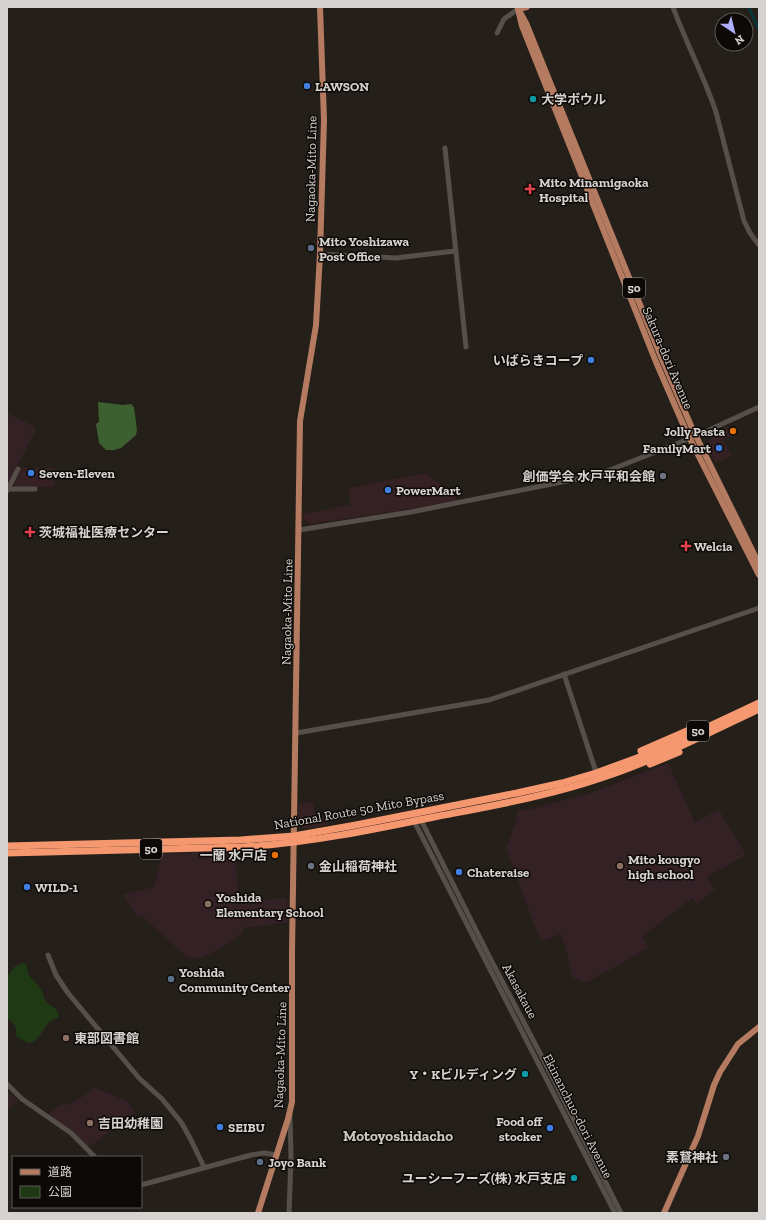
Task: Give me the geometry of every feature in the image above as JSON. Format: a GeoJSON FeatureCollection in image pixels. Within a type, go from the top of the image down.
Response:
{"type":"FeatureCollection","features":[{"type":"Feature","properties":{"kind":"highway"},"geometry":{"type":"LineString","coordinates":[[542,791],[636,754],[759,698]]}},
{"type":"Feature","properties":{"kind":"highway","name":"50"},"geometry":{"type":"LineString","coordinates":[[639,761],[759,703]]}},
{"type":"Feature","properties":{"kind":"highway","name":"50"},"geometry":{"type":"LineString","coordinates":[[639,761],[759,709]]}},
{"type":"Feature","properties":{"kind":"highway"},"geometry":{"type":"LineString","coordinates":[[542,791],[556,794],[583,788],[668,757],[759,714]]}},
{"type":"Feature","properties":{"kind":"highway","name":"National Route 50 Mito Bypass"},"geometry":{"type":"LineString","coordinates":[[7,852],[243,847],[417,818],[542,791],[639,761]]}},
{"type":"Feature","properties":{"kind":"highway","name":"National Route 50 Mito Bypass"},"geometry":{"type":"LineString","coordinates":[[7,846],[294,839]]}},
{"type":"Feature","properties":{"kind":"main road","name":"Nagaoka-Mito Line"},"geometry":{"type":"LineString","coordinates":[[258,1213],[292,1102],[292,952],[300,421],[316,325],[320,254],[324,120],[320,7]]}},
{"type":"Feature","properties":{"kind":"main road"},"geometry":{"type":"LineString","coordinates":[[518,8],[527,7]]}},
{"type":"Feature","properties":{"kind":"main road","name":"Sakura-dori Avenue"},"geometry":{"type":"LineString","coordinates":[[518,8],[526,23],[693,437],[759,575]]}},
{"type":"Feature","properties":{"kind":"main road","name":"Sakura-dori Avenue"},"geometry":{"type":"LineString","coordinates":[[693,437],[759,564]]}},
{"type":"Feature","properties":{"kind":"main road"},"geometry":{"type":"LineString","coordinates":[[664,1213],[698,1136],[714,1085],[720,1072],[738,1044],[759,1027]]}},
{"type":"Feature","properties":{"kind":"street"},"geometry":{"type":"LineString","coordinates":[[673,7],[711,96],[744,221],[750,233],[759,245]]}},
{"type":"Feature","properties":{"kind":"street"},"geometry":{"type":"LineString","coordinates":[[497,33],[504,19],[518,8]]}},
{"type":"Feature","properties":{"kind":"street"},"geometry":{"type":"LineString","coordinates":[[445,148],[466,347]]}},
{"type":"Feature","properties":{"kind":"street"},"geometry":{"type":"LineString","coordinates":[[320,254],[396,258],[455,251]]}},
{"type":"Feature","properties":{"kind":"street"},"geometry":{"type":"LineString","coordinates":[[299,530],[411,512],[592,476],[693,437],[759,407]]}},
{"type":"Feature","properties":{"kind":"street"},"geometry":{"type":"LineString","coordinates":[[18,469],[8,490],[35,489]]}},
{"type":"Feature","properties":{"kind":"street"},"geometry":{"type":"LineString","coordinates":[[296,733],[489,700],[759,608]]}},
{"type":"Feature","properties":{"kind":"street"},"geometry":{"type":"LineString","coordinates":[[564,674],[595,769]]}},
{"type":"Feature","properties":{"kind":"street","name":"Akasakaue"},"geometry":{"type":"LineString","coordinates":[[417,818],[615,1213]]}},
{"type":"Feature","properties":{"kind":"street","name":"Akasakaue"},"geometry":{"type":"LineString","coordinates":[[417,818],[622,1213]]}},
{"type":"Feature","properties":{"kind":"street"},"geometry":{"type":"LineString","coordinates":[[48,955],[56,975],[68,993],[139,1078],[162,1099],[181,1122],[204,1167]]}},
{"type":"Feature","properties":{"kind":"street"},"geometry":{"type":"LineString","coordinates":[[7,1084],[22,1099],[71,1133],[94,1156]]}},
{"type":"Feature","properties":{"kind":"street"},"geometry":{"type":"LineString","coordinates":[[289,1213],[291,1139],[290,1111]]}},
{"type":"Feature","properties":{"kind":"street"},"geometry":{"type":"LineString","coordinates":[[142,1186],[204,1167],[258,1154],[268,1153],[276,1155]]}},
{"type":"Feature","properties":{"kind":"shaded area"},"geometry":{"type":"Polygon","coordinates":[[[7,413],[35,427],[36,430],[7,486],[7,413]]]}},
{"type":"Feature","properties":{"kind":"shaded area"},"geometry":{"type":"Polygon","coordinates":[[[727,427],[731,436],[723,440],[732,456],[715,463],[710,453],[708,443],[712,435],[727,427]]]}},
{"type":"Feature","properties":{"kind":"shaded area"},"geometry":{"type":"Polygon","coordinates":[[[21,468],[55,468],[54,487],[16,487],[13,483],[21,468]]]}},
{"type":"Feature","properties":{"kind":"shaded area"},"geometry":{"type":"Polygon","coordinates":[[[426,473],[456,496],[457,500],[416,508],[310,524],[303,518],[303,514],[351,505],[348,488],[426,473]]]}},
{"type":"Feature","properties":{"kind":"shaded area","name":"Mito kougyo high school"},"geometry":{"type":"Polygon","coordinates":[[[668,763],[695,823],[719,810],[746,855],[707,877],[715,889],[697,904],[692,898],[643,936],[648,948],[586,983],[572,977],[566,949],[560,934],[543,941],[541,940],[534,925],[506,848],[517,819],[517,810],[527,810],[588,794],[668,763]]]}},
{"type":"Feature","properties":{"kind":"shaded area"},"geometry":{"type":"Polygon","coordinates":[[[313,802],[316,818],[326,816],[327,825],[305,829],[298,824],[298,805],[313,802]]]}},
{"type":"Feature","properties":{"kind":"shaded area","name":"Yoshida Elementary School"},"geometry":{"type":"Polygon","coordinates":[[[235,851],[239,900],[243,902],[287,898],[287,906],[289,906],[289,922],[244,928],[242,933],[218,950],[204,957],[189,959],[142,916],[138,918],[123,895],[154,887],[160,854],[235,851]]]}},
{"type":"Feature","properties":{"kind":"shaded area","name":"吉田幼稚園"},"geometry":{"type":"Polygon","coordinates":[[[95,1088],[127,1101],[135,1113],[89,1147],[48,1114],[60,1105],[73,1103],[95,1088]]]}},
{"type":"Feature","properties":{"kind":"shaded area"},"geometry":{"type":"Polygon","coordinates":[[[7,1090],[18,1101],[7,1111],[7,1090]]]}},
{"type":"Feature","properties":{"kind":"green space"},"geometry":{"type":"Polygon","coordinates":[[[98,402],[123,405],[131,404],[134,407],[137,430],[136,435],[121,448],[106,450],[99,443],[96,424],[99,422],[98,402]]]}},
{"type":"Feature","properties":{"kind":"green space"},"geometry":{"type":"Polygon","coordinates":[[[26,963],[29,975],[41,989],[45,1000],[57,1010],[59,1017],[49,1022],[38,1038],[33,1042],[28,1043],[16,1036],[15,1026],[12,1021],[7,1018],[7,977],[14,967],[26,963]]]}},
{"type":"Feature","properties":{"kind":"water"},"geometry":{"type":"Polygon","coordinates":[[[747,7],[750,7],[752,12],[749,12],[747,7]]]}},
{"type":"Feature","properties":{"kind":"water"},"geometry":{"type":"Polygon","coordinates":[[[754,16],[759,27],[759,33],[754,22],[754,16]]]}},
{"type":"Feature","properties":{"kind":"place","name":"LAWSON"},"geometry":{"type":"Point","coordinates":[307,86]}},
{"type":"Feature","properties":{"kind":"place","name":"大学ボウル"},"geometry":{"type":"Point","coordinates":[533,99]}},
{"type":"Feature","properties":{"kind":"place","name":"Mito Minamigaoka Hospital"},"geometry":{"type":"Point","coordinates":[530,189]}},
{"type":"Feature","properties":{"kind":"place","name":"Mito Yoshizawa Post Office"},"geometry":{"type":"Point","coordinates":[311,248]}},
{"type":"Feature","properties":{"kind":"place","name":"いばらきコープ"},"geometry":{"type":"Point","coordinates":[591,360]}},
{"type":"Feature","properties":{"kind":"place","name":"Jolly Pasta"},"geometry":{"type":"Point","coordinates":[733,431]}},
{"type":"Feature","properties":{"kind":"place","name":"FamilyMart"},"geometry":{"type":"Point","coordinates":[719,448]}},
{"type":"Feature","properties":{"kind":"place","name":"Seven-Eleven"},"geometry":{"type":"Point","coordinates":[31,473]}},
{"type":"Feature","properties":{"kind":"place","name":"創価学会 水戸平和会館"},"geometry":{"type":"Point","coordinates":[663,476]}},
{"type":"Feature","properties":{"kind":"place","name":"PowerMart"},"geometry":{"type":"Point","coordinates":[388,490]}},
{"type":"Feature","properties":{"kind":"place","name":"茨城福祉医療センター"},"geometry":{"type":"Point","coordinates":[30,532]}},
{"type":"Feature","properties":{"kind":"place","name":"Welcia"},"geometry":{"type":"Point","coordinates":[686,546]}},
{"type":"Feature","properties":{"kind":"place","name":"一蘭 水戸店"},"geometry":{"type":"Point","coordinates":[275,855]}},
{"type":"Feature","properties":{"kind":"place","name":"金山稲荷神社"},"geometry":{"type":"Point","coordinates":[311,866]}},
{"type":"Feature","properties":{"kind":"place","name":"Mito kougyo high school"},"geometry":{"type":"Point","coordinates":[620,866]}},
{"type":"Feature","properties":{"kind":"place","name":"Chateraise"},"geometry":{"type":"Point","coordinates":[459,872]}},
{"type":"Feature","properties":{"kind":"place","name":"WILD-1"},"geometry":{"type":"Point","coordinates":[27,887]}},
{"type":"Feature","properties":{"kind":"place","name":"Yoshida Elementary School"},"geometry":{"type":"Point","coordinates":[208,904]}},
{"type":"Feature","properties":{"kind":"place","name":"Yoshida Community Center"},"geometry":{"type":"Point","coordinates":[171,979]}},
{"type":"Feature","properties":{"kind":"place","name":"東部図書館"},"geometry":{"type":"Point","coordinates":[66,1038]}},
{"type":"Feature","properties":{"kind":"place","name":"Y・Kビルディング"},"geometry":{"type":"Point","coordinates":[525,1074]}},
{"type":"Feature","properties":{"kind":"place","name":"吉田幼稚園"},"geometry":{"type":"Point","coordinates":[90,1123]}},
{"type":"Feature","properties":{"kind":"place","name":"SEIBU"},"geometry":{"type":"Point","coordinates":[220,1127]}},
{"type":"Feature","properties":{"kind":"place","name":"Food off stocker"},"geometry":{"type":"Point","coordinates":[550,1128]}},
{"type":"Feature","properties":{"kind":"place","name":"素鵞神社"},"geometry":{"type":"Point","coordinates":[726,1157]}},
{"type":"Feature","properties":{"kind":"place","name":"Joyo Bank"},"geometry":{"type":"Point","coordinates":[260,1162]}},
{"type":"Feature","properties":{"kind":"place","name":"ユーシーフーズ(株) 水戸支店"},"geometry":{"type":"Point","coordinates":[574,1178]}},
{"type":"Feature","properties":{"kind":"district","name":"Motoyoshidacho"},"geometry":{"type":"Point","coordinates":[398,1136]}}]}
